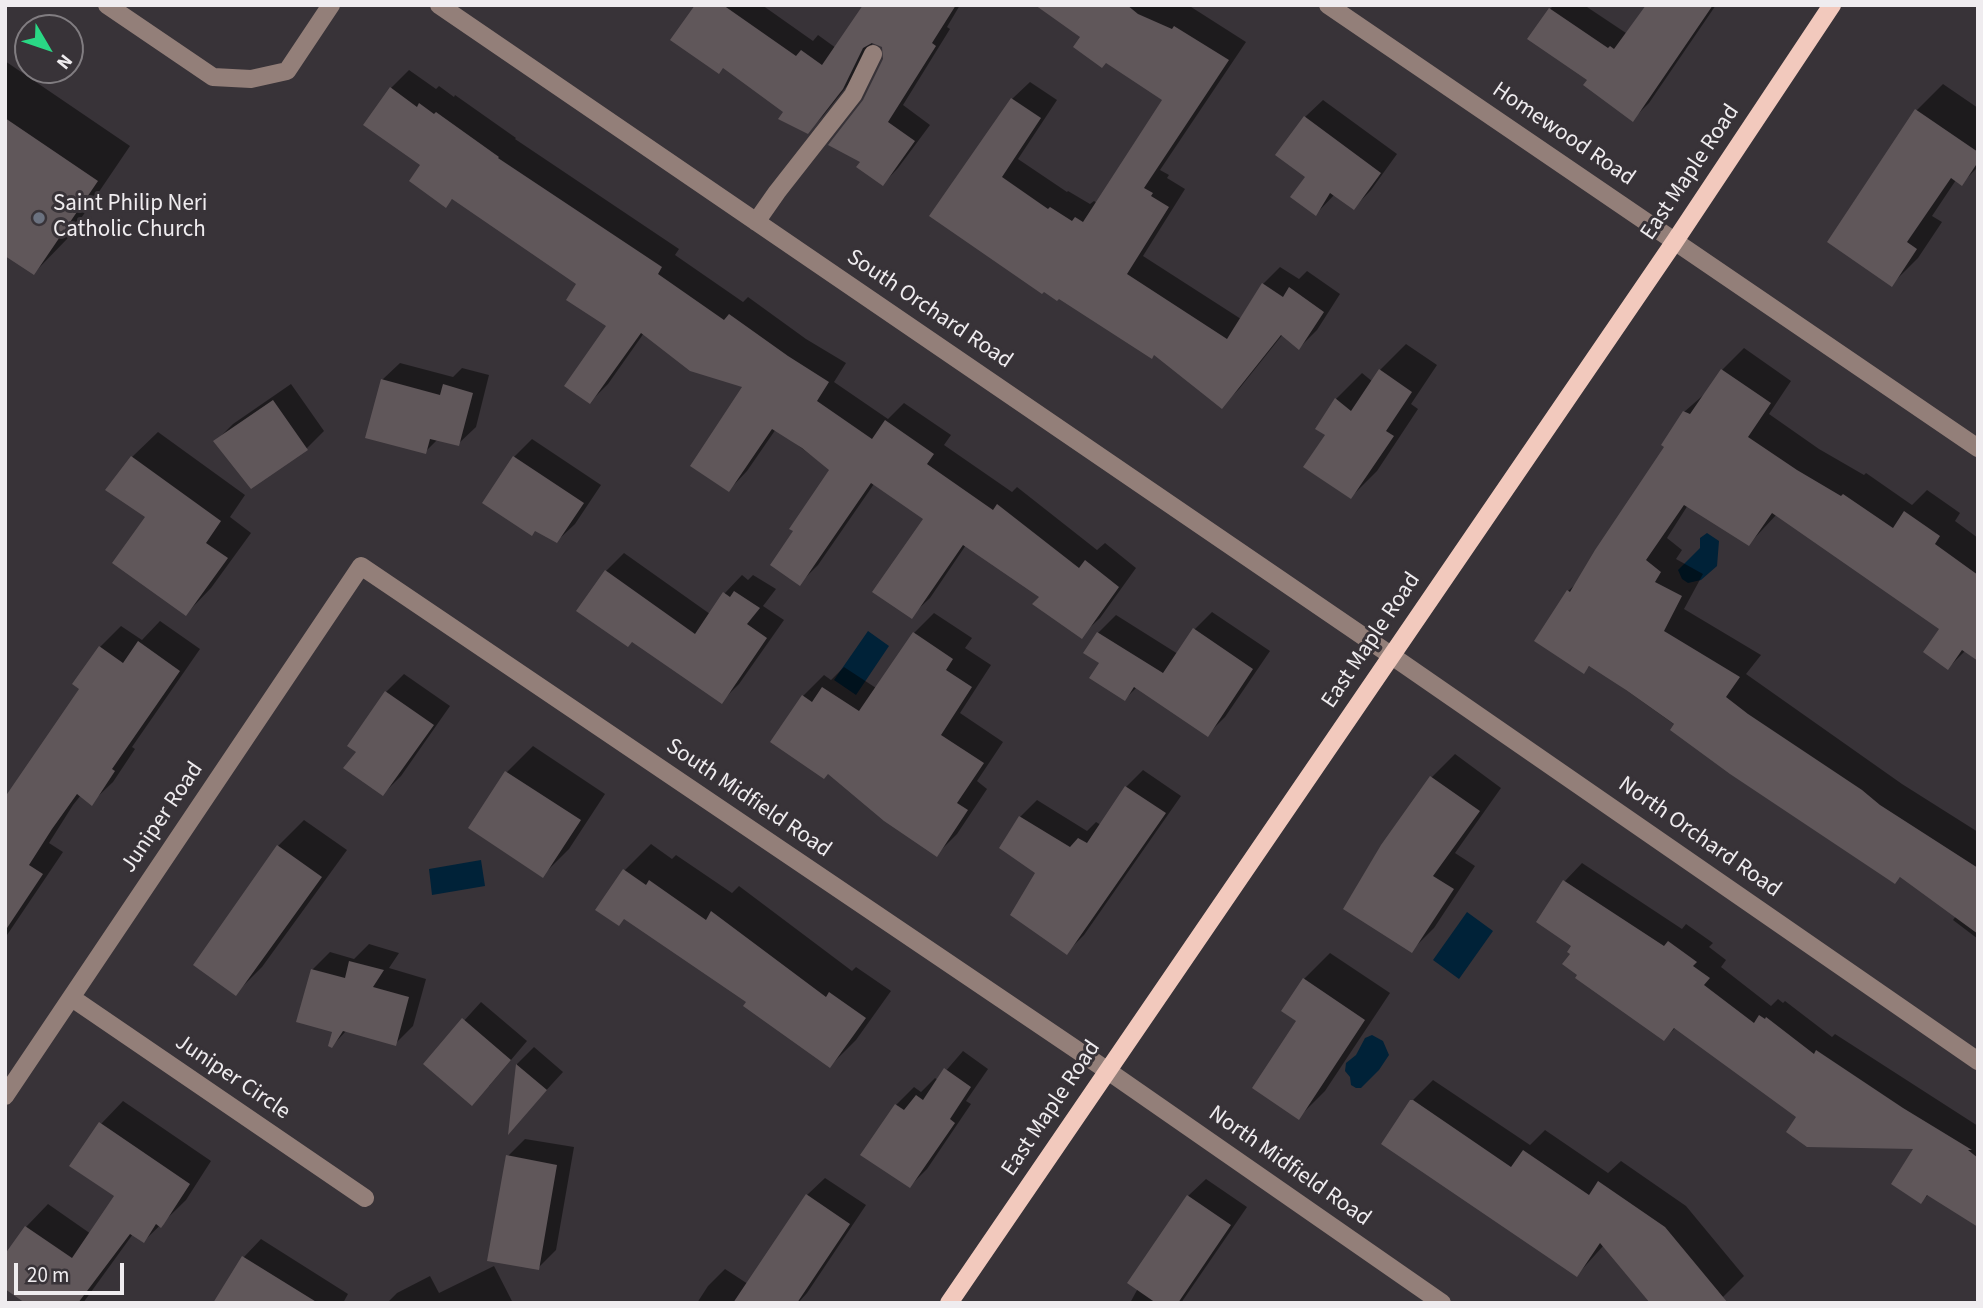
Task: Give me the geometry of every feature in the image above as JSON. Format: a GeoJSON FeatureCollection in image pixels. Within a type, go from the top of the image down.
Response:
{"type":"FeatureCollection","features":[{"type":"Feature","properties":{"kind":"main road","name":"East Maple Road"},"geometry":{"type":"LineString","coordinates":[[948,1303],[1675,241],[1832,5]]}},
{"type":"Feature","properties":{"kind":"street"},"geometry":{"type":"LineString","coordinates":[[107,5],[213,77],[251,79],[287,71],[331,5]]}},
{"type":"Feature","properties":{"kind":"street","name":"South Orchard Road"},"geometry":{"type":"LineString","coordinates":[[439,5],[1392,656]]}},
{"type":"Feature","properties":{"kind":"street","name":"Homewood Road"},"geometry":{"type":"LineString","coordinates":[[1328,5],[1978,448]]}},
{"type":"Feature","properties":{"kind":"street"},"geometry":{"type":"LineString","coordinates":[[757,222],[777,191],[853,95],[873,54]]}},
{"type":"Feature","properties":{"kind":"street","name":"Juniper Road"},"geometry":{"type":"LineString","coordinates":[[5,1096],[361,566]]}},
{"type":"Feature","properties":{"kind":"street","name":"South Midfield Road"},"geometry":{"type":"LineString","coordinates":[[361,566],[1108,1072]]}},
{"type":"Feature","properties":{"kind":"street","name":"North Orchard Road"},"geometry":{"type":"LineString","coordinates":[[1392,656],[1978,1061]]}},
{"type":"Feature","properties":{"kind":"street","name":"Juniper Circle"},"geometry":{"type":"LineString","coordinates":[[72,998],[365,1198]]}},
{"type":"Feature","properties":{"kind":"street","name":"North Midfield Road"},"geometry":{"type":"LineString","coordinates":[[1108,1072],[1442,1303]]}},
{"type":"Feature","properties":{"kind":"water"},"geometry":{"type":"Polygon","coordinates":[[[1707,533],[1719,541],[1717,566],[1701,580],[1688,583],[1682,579],[1678,570],[1700,548],[1700,538],[1707,533]]]}},
{"type":"Feature","properties":{"kind":"water"},"geometry":{"type":"Polygon","coordinates":[[[868,631],[889,646],[856,695],[834,680],[868,631]]]}},
{"type":"Feature","properties":{"kind":"water"},"geometry":{"type":"Polygon","coordinates":[[[481,860],[485,886],[432,895],[429,869],[481,860]]]}},
{"type":"Feature","properties":{"kind":"water"},"geometry":{"type":"Polygon","coordinates":[[[1467,912],[1493,931],[1459,979],[1433,960],[1467,912]]]}},
{"type":"Feature","properties":{"kind":"water"},"geometry":{"type":"Polygon","coordinates":[[[1372,1035],[1383,1041],[1389,1055],[1361,1088],[1356,1088],[1351,1085],[1350,1077],[1345,1071],[1346,1063],[1356,1055],[1365,1038],[1372,1035]]]}},
{"type":"Feature","properties":{"kind":"building"},"geometry":{"type":"Polygon","coordinates":[[[695,5],[723,5],[796,56],[801,50],[822,65],[863,5],[956,5],[932,43],[936,46],[888,122],[915,141],[883,186],[856,167],[860,162],[828,145],[863,100],[883,59],[882,47],[872,43],[863,48],[843,89],[808,134],[778,119],[783,112],[723,68],[719,74],[670,40],[695,5]]]}},
{"type":"Feature","properties":{"kind":"building"},"geometry":{"type":"Polygon","coordinates":[[[1035,5],[1127,5],[1138,14],[1172,29],[1174,26],[1229,60],[1144,188],[1153,193],[1151,196],[1169,207],[1127,274],[1227,339],[1262,283],[1283,297],[1289,287],[1324,312],[1299,350],[1281,335],[1222,409],[1154,355],[1152,359],[1059,299],[1057,301],[1044,292],[1042,294],[929,216],[1011,98],[1041,118],[1002,177],[1048,209],[1050,207],[1072,221],[1075,217],[1083,222],[1162,100],[1106,63],[1102,68],[1073,47],[1080,37],[1035,5]]]}},
{"type":"Feature","properties":{"kind":"building"},"geometry":{"type":"Polygon","coordinates":[[[1646,5],[1713,5],[1633,122],[1583,85],[1587,80],[1527,39],[1549,8],[1608,48],[1610,46],[1614,49],[1646,5]]]}},
{"type":"Feature","properties":{"kind":"building"},"geometry":{"type":"Polygon","coordinates":[[[390,87],[417,107],[419,103],[434,114],[436,112],[498,158],[662,267],[658,274],[724,320],[729,314],[829,382],[817,401],[872,439],[885,420],[934,454],[927,464],[993,510],[997,504],[1079,568],[1085,560],[1119,587],[1082,639],[1032,604],[1039,597],[963,545],[912,619],[872,592],[923,519],[871,483],[800,586],[770,565],[793,531],[789,529],[829,470],[772,429],[729,492],[690,466],[742,387],[690,371],[641,333],[590,404],[564,386],[606,326],[566,300],[576,284],[452,199],[446,208],[409,181],[420,165],[363,125],[390,87]]]}},
{"type":"Feature","properties":{"kind":"building"},"geometry":{"type":"Polygon","coordinates":[[[1915,109],[1978,152],[1978,162],[1962,186],[1951,178],[1907,242],[1917,249],[1892,287],[1827,242],[1915,109]]]}},
{"type":"Feature","properties":{"kind":"building"},"geometry":{"type":"Polygon","coordinates":[[[1304,116],[1381,173],[1354,210],[1330,193],[1316,216],[1290,197],[1305,177],[1275,155],[1304,116]]]}},
{"type":"Feature","properties":{"kind":"building","name":"Saint Philip Neri Catholic Church"},"geometry":{"type":"Polygon","coordinates":[[[5,118],[98,181],[34,275],[5,256],[5,118]]]}},
{"type":"Feature","properties":{"kind":"building"},"geometry":{"type":"Polygon","coordinates":[[[1379,369],[1412,392],[1386,431],[1394,436],[1351,499],[1303,467],[1325,435],[1315,429],[1335,398],[1351,411],[1379,369]]]}},
{"type":"Feature","properties":{"kind":"building"},"geometry":{"type":"Polygon","coordinates":[[[1721,369],[1771,403],[1748,437],[1797,470],[1841,496],[1843,494],[1893,528],[1904,511],[1940,536],[1935,544],[1978,575],[1978,661],[1962,650],[1948,670],[1923,652],[1939,629],[1772,513],[1749,546],[1684,505],[1646,560],[1661,572],[1655,582],[1682,596],[1664,631],[1740,677],[1726,697],[1748,714],[1862,790],[1880,805],[1978,868],[1978,934],[1900,877],[1895,884],[1730,774],[1670,730],[1674,724],[1626,690],[1589,666],[1584,674],[1534,641],[1567,590],[1570,592],[1664,447],[1661,445],[1683,411],[1690,414],[1721,369]]]}},
{"type":"Feature","properties":{"kind":"building"},"geometry":{"type":"Polygon","coordinates":[[[381,379],[440,395],[443,384],[473,393],[459,446],[430,439],[426,454],[365,438],[381,379]]]}},
{"type":"Feature","properties":{"kind":"building"},"geometry":{"type":"Polygon","coordinates":[[[273,400],[308,450],[251,489],[213,441],[273,400]]]}},
{"type":"Feature","properties":{"kind":"building"},"geometry":{"type":"Polygon","coordinates":[[[131,456],[221,521],[206,543],[228,558],[186,616],[112,563],[145,517],[105,490],[131,456]]]}},
{"type":"Feature","properties":{"kind":"building"},"geometry":{"type":"Polygon","coordinates":[[[513,456],[584,503],[557,543],[535,531],[532,536],[482,503],[513,456]]]}},
{"type":"Feature","properties":{"kind":"building"},"geometry":{"type":"Polygon","coordinates":[[[605,570],[695,634],[723,592],[730,597],[734,591],[760,608],[747,624],[767,638],[722,704],[632,642],[628,647],[576,611],[605,570]]]}},
{"type":"Feature","properties":{"kind":"building"},"geometry":{"type":"Polygon","coordinates":[[[1193,628],[1253,669],[1208,737],[1134,687],[1125,701],[1089,678],[1099,663],[1083,653],[1097,632],[1163,673],[1193,628]]]}},
{"type":"Feature","properties":{"kind":"building"},"geometry":{"type":"Polygon","coordinates":[[[913,632],[953,659],[946,670],[972,687],[941,735],[984,763],[957,803],[968,810],[937,857],[884,821],[828,774],[824,779],[770,742],[802,695],[812,702],[822,687],[859,711],[913,632]]]}},
{"type":"Feature","properties":{"kind":"building"},"geometry":{"type":"Polygon","coordinates":[[[138,641],[180,671],[112,769],[115,771],[92,806],[77,794],[52,829],[29,865],[43,874],[5,931],[5,797],[79,689],[72,684],[99,646],[123,663],[138,641]]]}},
{"type":"Feature","properties":{"kind":"building"},"geometry":{"type":"Polygon","coordinates":[[[385,691],[434,725],[383,796],[343,768],[356,752],[347,746],[385,691]]]}},
{"type":"Feature","properties":{"kind":"building"},"geometry":{"type":"Polygon","coordinates":[[[505,771],[581,820],[543,878],[468,828],[505,771]]]}},
{"type":"Feature","properties":{"kind":"building"},"geometry":{"type":"Polygon","coordinates":[[[1430,776],[1480,811],[1433,876],[1454,889],[1412,953],[1343,909],[1381,845],[1430,776]]]}},
{"type":"Feature","properties":{"kind":"building"},"geometry":{"type":"Polygon","coordinates":[[[1125,786],[1166,813],[1067,955],[1010,915],[1035,873],[999,848],[1019,816],[1070,847],[1078,838],[1087,843],[1125,786]]]}},
{"type":"Feature","properties":{"kind":"building"},"geometry":{"type":"Polygon","coordinates":[[[277,845],[322,877],[236,996],[193,965],[277,845]]]}},
{"type":"Feature","properties":{"kind":"building"},"geometry":{"type":"Polygon","coordinates":[[[623,869],[646,885],[649,880],[706,920],[711,911],[826,997],[829,992],[866,1018],[830,1068],[743,1006],[746,1002],[624,919],[619,926],[595,910],[623,869]]]}},
{"type":"Feature","properties":{"kind":"building"},"geometry":{"type":"Polygon","coordinates":[[[1563,880],[1664,946],[1668,941],[1697,962],[1693,966],[1710,978],[1704,985],[1754,1023],[1759,1015],[1765,1019],[1766,1017],[1814,1054],[1816,1050],[1972,1150],[1968,1150],[1978,1158],[1978,1227],[1927,1195],[1921,1204],[1891,1184],[1913,1149],[1807,1147],[1786,1132],[1796,1117],[1674,1028],[1664,1041],[1575,978],[1577,975],[1562,964],[1570,954],[1567,952],[1571,946],[1536,922],[1563,880]]]}},
{"type":"Feature","properties":{"kind":"building"},"geometry":{"type":"Polygon","coordinates":[[[349,961],[384,970],[373,987],[409,997],[396,1046],[343,1031],[332,1048],[328,1046],[332,1032],[296,1022],[311,969],[345,978],[349,961]]]}},
{"type":"Feature","properties":{"kind":"building"},"geometry":{"type":"Polygon","coordinates":[[[1303,978],[1365,1020],[1299,1120],[1252,1088],[1296,1021],[1281,1011],[1303,978]]]}},
{"type":"Feature","properties":{"kind":"building"},"geometry":{"type":"Polygon","coordinates":[[[462,1018],[511,1060],[472,1106],[423,1064],[462,1018]]]}},
{"type":"Feature","properties":{"kind":"building"},"geometry":{"type":"Polygon","coordinates":[[[516,1064],[547,1090],[508,1135],[516,1064]]]}},
{"type":"Feature","properties":{"kind":"building"},"geometry":{"type":"Polygon","coordinates":[[[944,1068],[971,1087],[950,1119],[955,1123],[910,1188],[860,1155],[895,1104],[904,1110],[916,1095],[923,1100],[944,1068]]]}},
{"type":"Feature","properties":{"kind":"building"},"geometry":{"type":"Polygon","coordinates":[[[1410,1100],[1511,1167],[1523,1150],[1589,1195],[1598,1181],[1665,1227],[1728,1303],[1650,1303],[1600,1243],[1577,1277],[1381,1144],[1410,1100]]]}},
{"type":"Feature","properties":{"kind":"building"},"geometry":{"type":"Polygon","coordinates":[[[99,1122],[190,1184],[161,1228],[156,1224],[144,1243],[130,1234],[78,1303],[25,1303],[5,1289],[5,1254],[25,1226],[72,1258],[114,1196],[69,1166],[99,1122]]]}},
{"type":"Feature","properties":{"kind":"building"},"geometry":{"type":"Polygon","coordinates":[[[506,1155],[557,1165],[539,1270],[487,1261],[506,1155]]]}},
{"type":"Feature","properties":{"kind":"building"},"geometry":{"type":"Polygon","coordinates":[[[806,1194],[850,1224],[797,1303],[733,1303],[806,1194]]]}},
{"type":"Feature","properties":{"kind":"building"},"geometry":{"type":"Polygon","coordinates":[[[1187,1195],[1231,1225],[1178,1303],[1156,1303],[1127,1283],[1187,1195]]]}},
{"type":"Feature","properties":{"kind":"building"},"geometry":{"type":"Polygon","coordinates":[[[242,1256],[318,1303],[213,1303],[242,1256]]]}},
{"type":"Feature","properties":{"kind":"place","name":"Saint Philip Neri Catholic Church"},"geometry":{"type":"Point","coordinates":[39,218]}}]}
